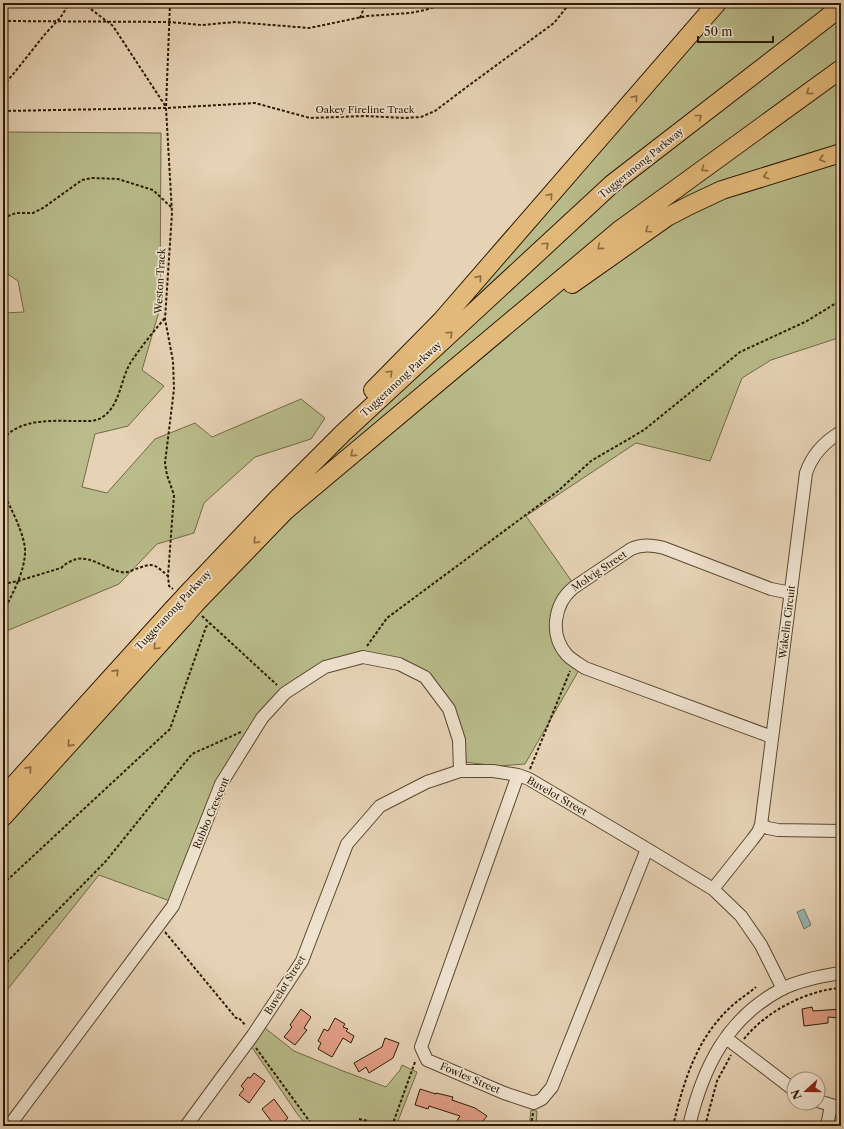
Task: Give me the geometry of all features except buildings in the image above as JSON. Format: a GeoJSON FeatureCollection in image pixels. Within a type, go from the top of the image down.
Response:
{"type":"FeatureCollection","features":[{"type":"Feature","properties":{"kind":"highway"},"geometry":{"type":"LineString","coordinates":[[280,496],[337,426],[452,308],[717,3]]}},
{"type":"Feature","properties":{"kind":"highway","name":"Tuggeranong Parkway"},"geometry":{"type":"LineString","coordinates":[[3,817],[280,496],[343,433],[612,184],[841,7]]}},
{"type":"Feature","properties":{"kind":"highway","name":"Tuggeranong Parkway"},"geometry":{"type":"LineString","coordinates":[[3,797],[185,605],[286,510],[621,229],[841,69]]}},
{"type":"Feature","properties":{"kind":"highway"},"geometry":{"type":"LineString","coordinates":[[383,429],[576,281],[667,217],[722,190],[841,153]]}},
{"type":"Feature","properties":{"kind":"street","name":"Wakelin Circuit"},"geometry":{"type":"LineString","coordinates":[[713,889],[758,832],[761,824],[806,473],[812,459],[824,444],[841,432]]}},
{"type":"Feature","properties":{"kind":"street","name":"Molvig Street"},"geometry":{"type":"LineString","coordinates":[[772,737],[585,668],[567,655],[563,649],[559,641],[557,631],[557,613],[563,599],[573,588],[631,549],[638,546],[656,546],[664,548],[771,588],[791,593]]}},
{"type":"Feature","properties":{"kind":"street","name":"Rubbo Crescent"},"geometry":{"type":"LineString","coordinates":[[9,1126],[174,906],[221,784],[262,718],[285,693],[325,666],[363,657],[399,664],[425,677],[449,709],[459,740],[460,771]]}},
{"type":"Feature","properties":{"kind":"street","name":"Buvelot Street"},"geometry":{"type":"LineString","coordinates":[[186,1126],[248,1033],[302,961],[347,844],[380,806],[427,782],[460,771],[521,772],[529,779],[647,848],[713,889],[741,916],[761,945],[783,989]]}},
{"type":"Feature","properties":{"kind":"street"},"geometry":{"type":"LineString","coordinates":[[421,1050],[521,772]]}},
{"type":"Feature","properties":{"kind":"street"},"geometry":{"type":"LineString","coordinates":[[761,824],[768,828],[778,830],[841,830]]}},
{"type":"Feature","properties":{"kind":"street","name":"Fowles Street"},"geometry":{"type":"LineString","coordinates":[[421,1050],[427,1060],[504,1093],[534,1103],[542,1099],[552,1087],[647,848]]}},
{"type":"Feature","properties":{"kind":"street"},"geometry":{"type":"LineString","coordinates":[[689,1126],[701,1084],[712,1060],[726,1038],[751,1010],[783,989],[811,979],[841,973]]}},
{"type":"Feature","properties":{"kind":"street"},"geometry":{"type":"LineString","coordinates":[[726,1038],[786,1084]]}},
{"type":"Feature","properties":{"kind":"street"},"geometry":{"type":"LineString","coordinates":[[826,1103],[836,1106],[828,1126]]}},
{"type":"Feature","properties":{"kind":"path"},"geometry":{"type":"LineString","coordinates":[[3,86],[48,31],[58,22],[68,3]]}},
{"type":"Feature","properties":{"kind":"path"},"geometry":{"type":"LineString","coordinates":[[83,3],[113,26],[166,108]]}},
{"type":"Feature","properties":{"kind":"path","name":"Weston Track"},"geometry":{"type":"LineString","coordinates":[[170,3],[166,108],[171,207],[165,317],[173,362],[174,389],[165,463],[166,475],[174,495],[168,576],[169,586],[185,605]]}},
{"type":"Feature","properties":{"kind":"path"},"geometry":{"type":"LineString","coordinates":[[360,18],[366,3]]}},
{"type":"Feature","properties":{"kind":"path"},"geometry":{"type":"LineString","coordinates":[[3,21],[169,22],[202,25],[235,22],[309,28],[385,14],[410,13],[446,3]]}},
{"type":"Feature","properties":{"kind":"path","name":"Oakey Fireline Track"},"geometry":{"type":"LineString","coordinates":[[3,111],[166,108],[255,103],[310,118],[365,116],[404,118],[421,117],[435,111],[554,23],[570,3]]}},
{"type":"Feature","properties":{"kind":"path"},"geometry":{"type":"LineString","coordinates":[[3,218],[16,213],[33,213],[43,208],[82,180],[92,178],[118,179],[153,190],[171,207]]}},
{"type":"Feature","properties":{"kind":"path"},"geometry":{"type":"LineString","coordinates":[[359,658],[387,618],[558,491],[591,461],[644,430],[740,352],[807,320],[841,300]]}},
{"type":"Feature","properties":{"kind":"path"},"geometry":{"type":"LineString","coordinates":[[3,439],[10,431],[19,426],[31,423],[93,421],[101,418],[113,406],[130,363],[165,317]]}},
{"type":"Feature","properties":{"kind":"path"},"geometry":{"type":"LineString","coordinates":[[3,492],[20,532],[25,551],[22,570],[3,614]]}},
{"type":"Feature","properties":{"kind":"path"},"geometry":{"type":"LineString","coordinates":[[3,584],[61,568],[66,564],[80,558],[90,559],[121,572],[128,572],[151,564],[158,567],[168,576]]}},
{"type":"Feature","properties":{"kind":"path"},"geometry":{"type":"LineString","coordinates":[[185,605],[210,623],[285,693]]}},
{"type":"Feature","properties":{"kind":"path"},"geometry":{"type":"LineString","coordinates":[[3,884],[170,729],[206,627],[210,623]]}},
{"type":"Feature","properties":{"kind":"path"},"geometry":{"type":"LineString","coordinates":[[521,772],[529,771],[575,661]]}},
{"type":"Feature","properties":{"kind":"path"},"geometry":{"type":"LineString","coordinates":[[3,966],[106,861],[192,754],[237,733],[257,726]]}},
{"type":"Feature","properties":{"kind":"path"},"geometry":{"type":"LineString","coordinates":[[160,925],[236,1018],[239,1018],[313,1126]]}},
{"type":"Feature","properties":{"kind":"path"},"geometry":{"type":"LineString","coordinates":[[705,1126],[717,1081],[732,1054],[746,1037],[776,1010],[804,997],[829,988],[841,988]]}},
{"type":"Feature","properties":{"kind":"path"},"geometry":{"type":"LineString","coordinates":[[392,1126],[412,1068],[421,1050]]}},
{"type":"Feature","properties":{"kind":"path"},"geometry":{"type":"LineString","coordinates":[[359,1119],[368,1121],[372,1126]]}},
{"type":"Feature","properties":{"kind":"green space"},"geometry":{"type":"Polygon","coordinates":[[[721,3],[841,3],[841,337],[771,360],[742,378],[710,461],[636,443],[526,516],[575,586],[560,597],[555,647],[579,670],[525,764],[498,766],[464,762],[451,708],[399,661],[324,664],[257,716],[170,901],[99,875],[3,995],[3,823],[294,508],[376,393],[721,3]]]}},
{"type":"Feature","properties":{"kind":"green space"},"geometry":{"type":"Polygon","coordinates":[[[3,132],[161,133],[160,308],[142,370],[164,386],[128,426],[95,434],[82,487],[107,493],[155,439],[195,423],[212,437],[301,399],[325,418],[311,439],[255,457],[204,503],[194,533],[157,544],[119,584],[4,632],[3,635],[3,313],[24,312],[18,281],[3,271],[3,132]]]}},
{"type":"Feature","properties":{"kind":"green space"},"geometry":{"type":"Polygon","coordinates":[[[265,1028],[294,1051],[386,1087],[400,1070],[402,1065],[417,1072],[396,1126],[307,1126],[251,1046],[265,1028]]]}},
{"type":"Feature","properties":{"kind":"green space"},"geometry":{"type":"Polygon","coordinates":[[[531,1110],[537,1111],[536,1126],[529,1126],[531,1110]]]}},
{"type":"Feature","properties":{"kind":"water"},"geometry":{"type":"Polygon","coordinates":[[[804,909],[811,925],[804,929],[797,912],[804,909]]]}}]}
